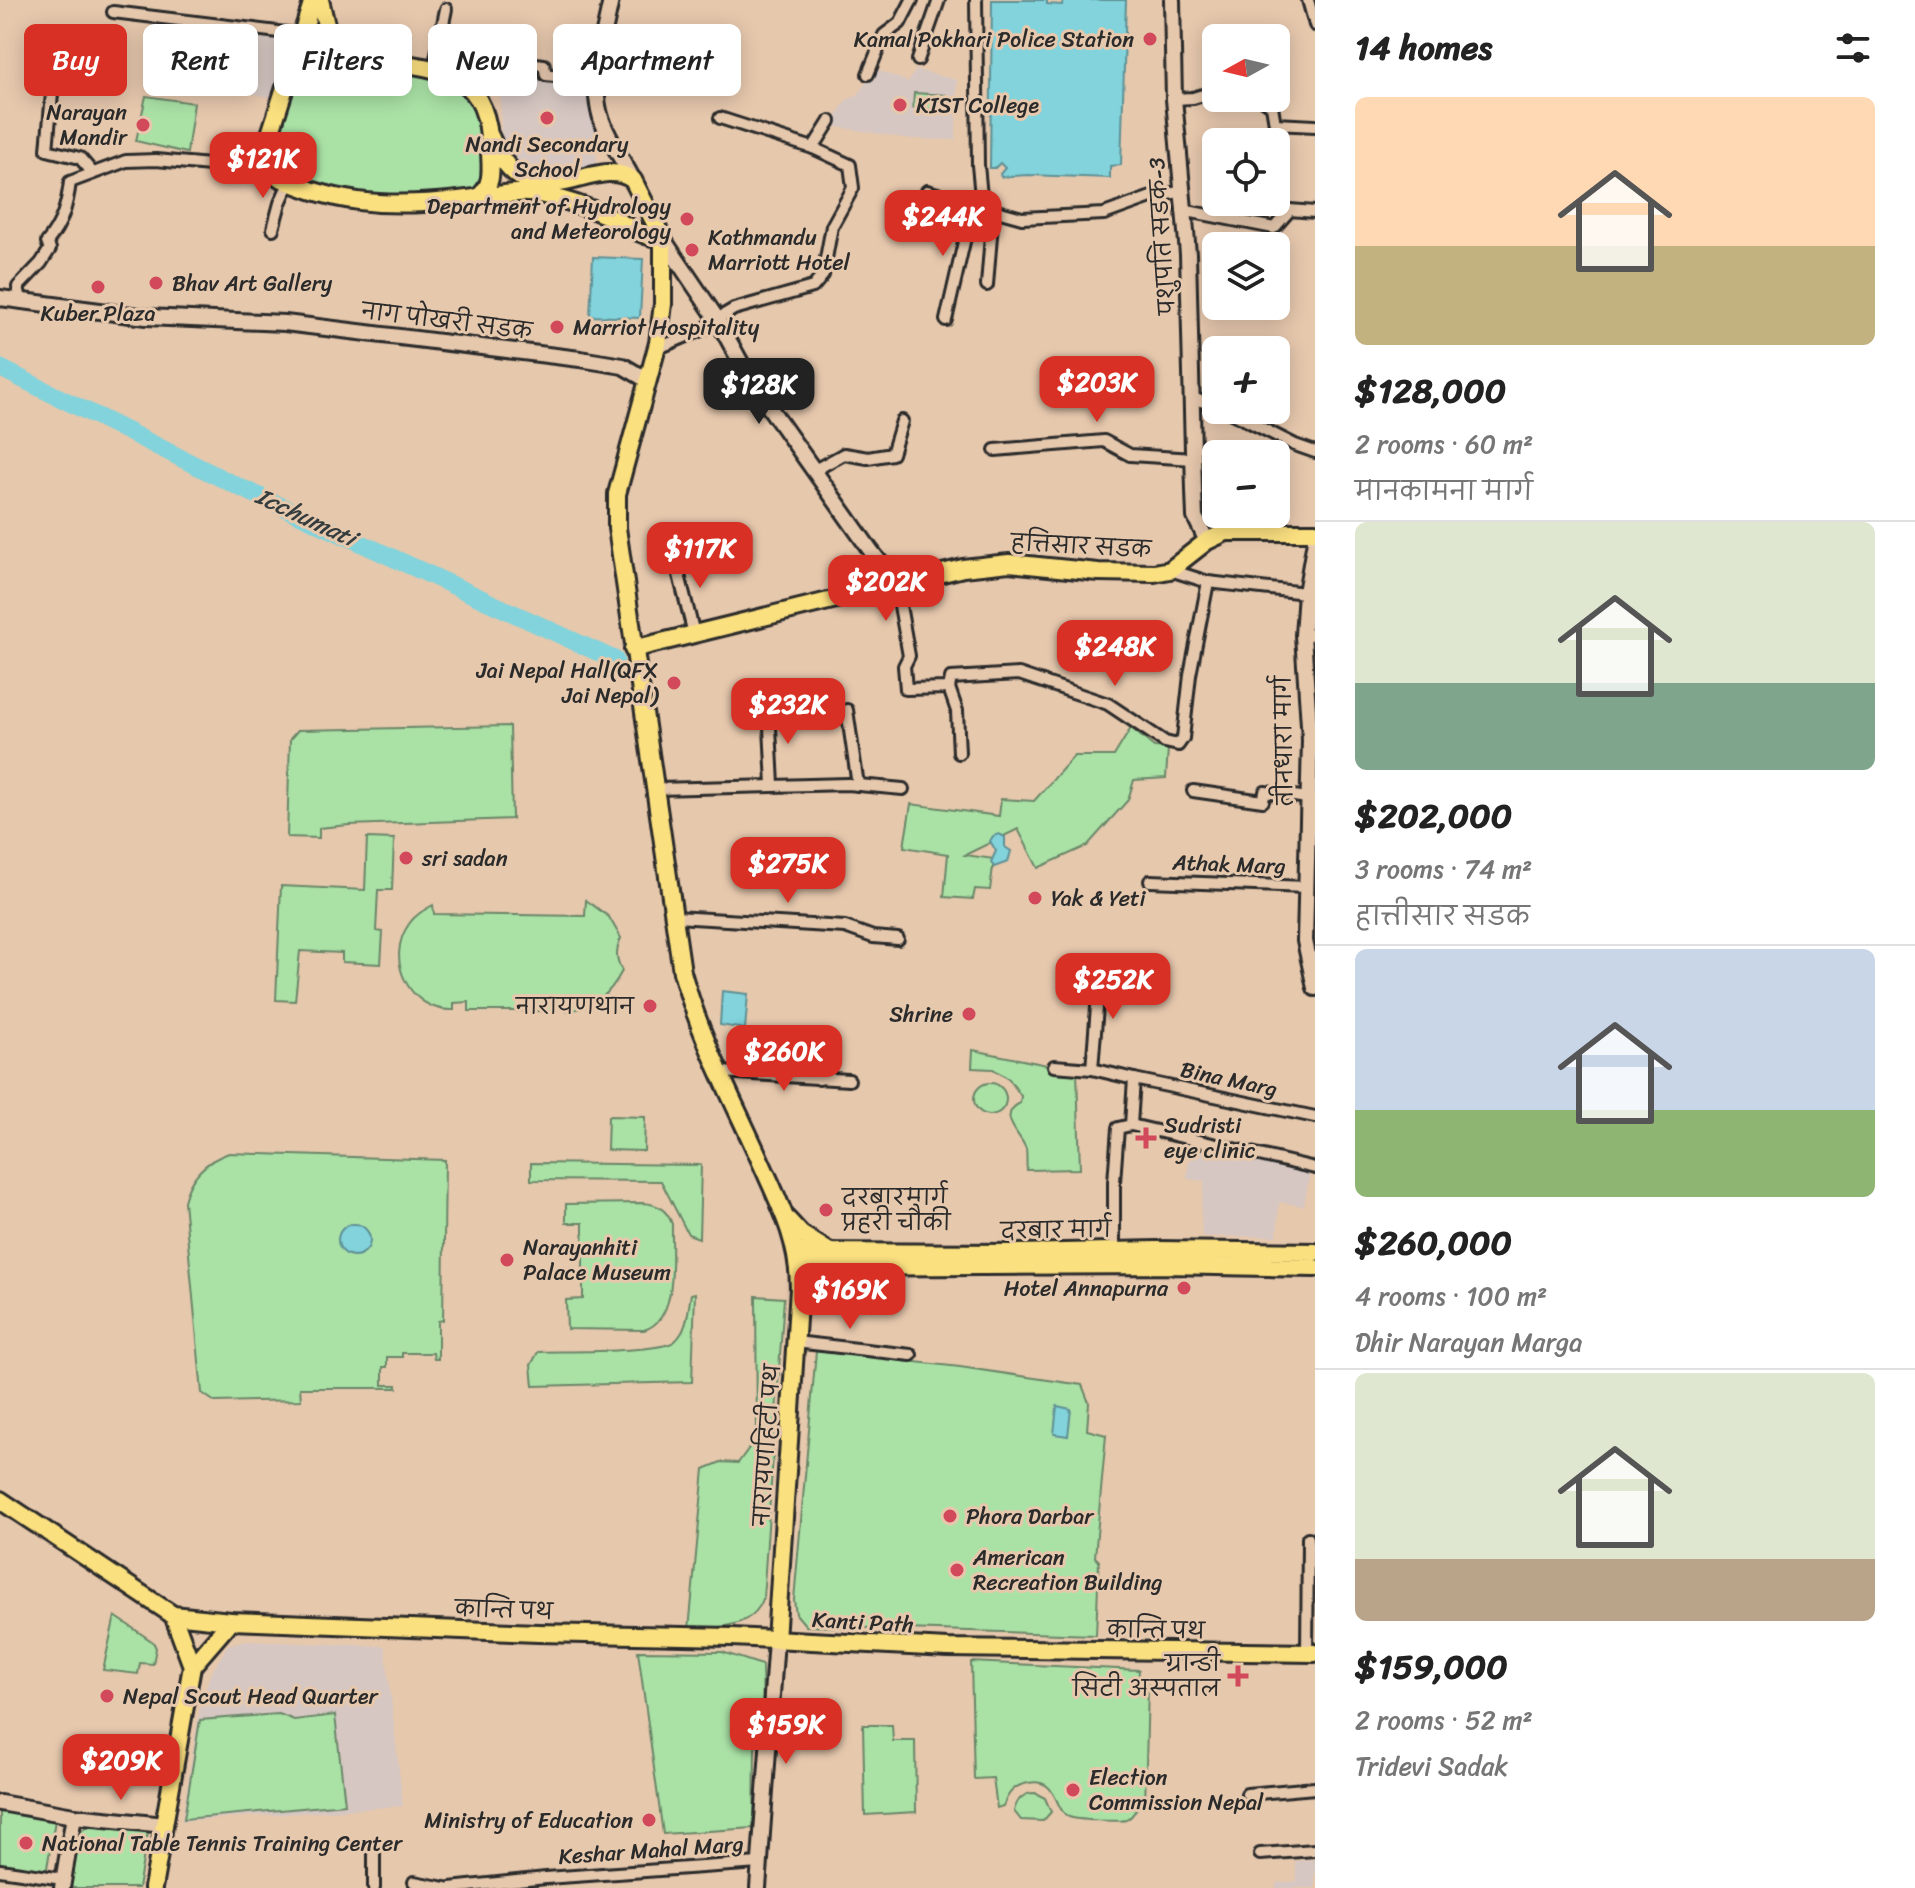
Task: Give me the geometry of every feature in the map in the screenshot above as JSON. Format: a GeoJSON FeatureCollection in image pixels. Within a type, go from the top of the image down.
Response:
{"type":"FeatureCollection","features":[{"type":"Feature","properties":{"kind":"main road"},"geometry":{"type":"LineString","coordinates":[[306,24],[313,0]]}},
{"type":"Feature","properties":{"kind":"main road"},"geometry":{"type":"LineString","coordinates":[[320,0],[324,24]]}},
{"type":"Feature","properties":{"kind":"main road"},"geometry":{"type":"LineString","coordinates":[[607,24],[611,0]]}},
{"type":"Feature","properties":{"kind":"main road","name":"पशुपति सडक-3"},"geometry":{"type":"LineString","coordinates":[[1172,0],[1174,99],[1188,254],[1195,517],[1207,541]]}},
{"type":"Feature","properties":{"kind":"main road"},"geometry":{"type":"LineString","coordinates":[[283,96],[263,156],[264,170],[289,183],[343,200],[366,204],[477,198],[549,190],[607,173],[626,174],[633,180]]}},
{"type":"Feature","properties":{"kind":"main road"},"geometry":{"type":"LineString","coordinates":[[477,96],[483,106],[490,136],[507,167],[637,233],[663,239]]}},
{"type":"Feature","properties":{"kind":"main road"},"geometry":{"type":"LineString","coordinates":[[598,96],[602,122],[663,239],[717,319],[752,383],[896,583]]}},
{"type":"Feature","properties":{"kind":"main road"},"geometry":{"type":"LineString","coordinates":[[477,198],[486,192],[490,181],[490,136]]}},
{"type":"Feature","properties":{"kind":"main road"},"geometry":{"type":"LineString","coordinates":[[663,239],[663,304],[656,349],[617,494],[617,528],[682,972],[694,1013],[784,1216],[798,1260]]}},
{"type":"Feature","properties":{"kind":"main road","name":"नाग पोखरी सडक"},"geometry":{"type":"LineString","coordinates":[[0,298],[146,317],[285,323],[558,356],[623,366],[647,380]]}},
{"type":"Feature","properties":{"kind":"main road"},"geometry":{"type":"LineString","coordinates":[[1207,541],[1234,530],[1315,532]]}},
{"type":"Feature","properties":{"kind":"main road","name":"हत्तिसार सडक"},"geometry":{"type":"LineString","coordinates":[[633,649],[963,568],[1001,563],[1122,573],[1170,570],[1207,541]]}},
{"type":"Feature","properties":{"kind":"main road","name":"तीनधारा मार्ग"},"geometry":{"type":"LineString","coordinates":[[1315,541],[1306,593],[1311,844],[1306,887],[1306,952],[1315,988]]}},
{"type":"Feature","properties":{"kind":"main road"},"geometry":{"type":"LineString","coordinates":[[784,1216],[830,1259],[811,1277],[797,1310]]}},
{"type":"Feature","properties":{"kind":"main road","name":"दरबार मार्ग"},"geometry":{"type":"LineString","coordinates":[[798,1260],[1114,1251],[1315,1252]]}},
{"type":"Feature","properties":{"kind":"main road","name":"दरबार मार्ग"},"geometry":{"type":"LineString","coordinates":[[830,1259],[1315,1268]]}},
{"type":"Feature","properties":{"kind":"main road","name":"नारायणहिटी पथ"},"geometry":{"type":"LineString","coordinates":[[776,1640],[798,1260]]}},
{"type":"Feature","properties":{"kind":"main road"},"geometry":{"type":"LineString","coordinates":[[0,1500],[173,1615],[192,1666],[153,1888]]}},
{"type":"Feature","properties":{"kind":"main road","name":"कान्ति पथ"},"geometry":{"type":"LineString","coordinates":[[173,1615],[231,1621],[776,1640]]}},
{"type":"Feature","properties":{"kind":"main road"},"geometry":{"type":"LineString","coordinates":[[192,1666],[231,1621]]}},
{"type":"Feature","properties":{"kind":"main road"},"geometry":{"type":"LineString","coordinates":[[758,1888],[776,1640]]}},
{"type":"Feature","properties":{"kind":"main road","name":"Kanti Path"},"geometry":{"type":"LineString","coordinates":[[776,1640],[948,1648]]}},
{"type":"Feature","properties":{"kind":"main road","name":"कान्ति पथ"},"geometry":{"type":"LineString","coordinates":[[948,1648],[1311,1653]]}},
{"type":"Feature","properties":{"kind":"main road"},"geometry":{"type":"LineString","coordinates":[[0,1803],[74,1816],[165,1825]]}},
{"type":"Feature","properties":{"kind":"main road"},"geometry":{"type":"LineString","coordinates":[[62,1884],[74,1816]]}},
{"type":"Feature","properties":{"kind":"street"},"geometry":{"type":"LineString","coordinates":[[868,74],[884,35],[900,23],[912,0]]}},
{"type":"Feature","properties":{"kind":"street"},"geometry":{"type":"LineString","coordinates":[[918,60],[939,0]]}},
{"type":"Feature","properties":{"kind":"street"},"geometry":{"type":"LineString","coordinates":[[976,0],[977,138],[987,285]]}},
{"type":"Feature","properties":{"kind":"street"},"geometry":{"type":"LineString","coordinates":[[1308,0],[1315,25]]}},
{"type":"Feature","properties":{"kind":"street"},"geometry":{"type":"LineString","coordinates":[[444,24],[446,9]]}},
{"type":"Feature","properties":{"kind":"street"},"geometry":{"type":"LineString","coordinates":[[113,12],[274,31]]}},
{"type":"Feature","properties":{"kind":"street"},"geometry":{"type":"LineString","coordinates":[[537,64],[544,65],[546,75],[553,76]]}},
{"type":"Feature","properties":{"kind":"street"},"geometry":{"type":"LineString","coordinates":[[1174,99],[1202,95]]}},
{"type":"Feature","properties":{"kind":"street"},"geometry":{"type":"LineString","coordinates":[[52,96],[47,150],[80,158],[92,172]]}},
{"type":"Feature","properties":{"kind":"street"},"geometry":{"type":"LineString","coordinates":[[1273,112],[1275,124],[1315,126]]}},
{"type":"Feature","properties":{"kind":"street"},"geometry":{"type":"LineString","coordinates":[[656,349],[706,328],[743,306],[813,287],[823,275],[832,226],[853,188],[850,165],[813,148],[720,118]]}},
{"type":"Feature","properties":{"kind":"street"},"geometry":{"type":"LineString","coordinates":[[813,148],[830,121]]}},
{"type":"Feature","properties":{"kind":"street"},"geometry":{"type":"LineString","coordinates":[[22,303],[18,287],[50,249],[47,242],[58,230],[67,207],[70,182],[126,161],[156,160],[264,170]]}},
{"type":"Feature","properties":{"kind":"street"},"geometry":{"type":"LineString","coordinates":[[273,229],[289,183]]}},
{"type":"Feature","properties":{"kind":"street"},"geometry":{"type":"LineString","coordinates":[[927,191],[1022,218],[1104,214],[1154,196],[1180,192]]}},
{"type":"Feature","properties":{"kind":"street"},"geometry":{"type":"LineString","coordinates":[[946,320],[983,207]]}},
{"type":"Feature","properties":{"kind":"street"},"geometry":{"type":"LineString","coordinates":[[1182,210],[1274,228],[1290,210],[1315,212]]}},
{"type":"Feature","properties":{"kind":"street"},"geometry":{"type":"LineString","coordinates":[[1192,398],[1202,401]]}},
{"type":"Feature","properties":{"kind":"street"},"geometry":{"type":"LineString","coordinates":[[813,471],[844,454],[868,458],[892,454],[902,421]]}},
{"type":"Feature","properties":{"kind":"street"},"geometry":{"type":"LineString","coordinates":[[1254,424],[1315,452]]}},
{"type":"Feature","properties":{"kind":"street"},"geometry":{"type":"LineString","coordinates":[[995,450],[1104,441],[1130,455],[1194,459]]}},
{"type":"Feature","properties":{"kind":"street"},"geometry":{"type":"LineString","coordinates":[[674,555],[694,634]]}},
{"type":"Feature","properties":{"kind":"street"},"geometry":{"type":"LineString","coordinates":[[1170,570],[1208,582],[1306,593]]}},
{"type":"Feature","properties":{"kind":"street"},"geometry":{"type":"LineString","coordinates":[[959,753],[957,711],[949,688],[951,678],[1019,674],[1108,704],[1165,742],[1178,745],[1183,738],[1190,675],[1208,582]]}},
{"type":"Feature","properties":{"kind":"street"},"geometry":{"type":"LineString","coordinates":[[896,583],[909,656],[904,666],[906,689],[949,688]]}},
{"type":"Feature","properties":{"kind":"street"},"geometry":{"type":"LineString","coordinates":[[769,708],[773,785]]}},
{"type":"Feature","properties":{"kind":"street"},"geometry":{"type":"LineString","coordinates":[[847,710],[858,785]]}},
{"type":"Feature","properties":{"kind":"street"},"geometry":{"type":"LineString","coordinates":[[657,789],[773,785],[858,785],[903,789]]}},
{"type":"Feature","properties":{"kind":"street"},"geometry":{"type":"LineString","coordinates":[[1193,791],[1263,801],[1265,792],[1308,798]]}},
{"type":"Feature","properties":{"kind":"street","name":"Athak Marg"},"geometry":{"type":"LineString","coordinates":[[1150,881],[1306,887]]}},
{"type":"Feature","properties":{"kind":"street"},"geometry":{"type":"LineString","coordinates":[[675,917],[845,927],[873,937],[898,939]]}},
{"type":"Feature","properties":{"kind":"street"},"geometry":{"type":"LineString","coordinates":[[1092,1069],[1100,970]]}},
{"type":"Feature","properties":{"kind":"street"},"geometry":{"type":"LineString","coordinates":[[819,1079],[822,1050]]}},
{"type":"Feature","properties":{"kind":"street","name":"Bina Marg"},"geometry":{"type":"LineString","coordinates":[[1054,1066],[1092,1069],[1315,1117]]}},
{"type":"Feature","properties":{"kind":"street"},"geometry":{"type":"LineString","coordinates":[[721,1072],[849,1080]]}},
{"type":"Feature","properties":{"kind":"street"},"geometry":{"type":"LineString","coordinates":[[1131,1125],[1134,1079]]}},
{"type":"Feature","properties":{"kind":"street"},"geometry":{"type":"LineString","coordinates":[[1114,1251],[1118,1128],[1131,1125],[1315,1168]]}},
{"type":"Feature","properties":{"kind":"street"},"geometry":{"type":"LineString","coordinates":[[795,1342],[911,1355]]}},
{"type":"Feature","properties":{"kind":"street"},"geometry":{"type":"LineString","coordinates":[[1308,1538],[1311,1653]]}},
{"type":"Feature","properties":{"kind":"street"},"geometry":{"type":"LineString","coordinates":[[1247,1794],[1315,1788]]}},
{"type":"Feature","properties":{"kind":"street"},"geometry":{"type":"LineString","coordinates":[[374,1846],[374,1888]]}},
{"type":"Feature","properties":{"kind":"street"},"geometry":{"type":"LineString","coordinates":[[1260,1854],[1315,1850]]}},
{"type":"Feature","properties":{"kind":"street","name":"Keshar Mahal Marg"},"geometry":{"type":"LineString","coordinates":[[414,1882],[447,1888],[759,1863]]}},
{"type":"Feature","properties":{"kind":"street"},"geometry":{"type":"LineString","coordinates":[[0,1870],[62,1884]]}},
{"type":"Feature","properties":{"kind":"shaded area"},"geometry":{"type":"Polygon","coordinates":[[[258,31],[274,33],[275,98],[258,95],[258,31]]]}},
{"type":"Feature","properties":{"kind":"shaded area","name":"KIST College"},"geometry":{"type":"Polygon","coordinates":[[[878,70],[908,82],[916,70],[957,80],[956,140],[910,139],[831,126],[846,100],[857,96],[873,72],[878,70]]]}},
{"type":"Feature","properties":{"kind":"shaded area","name":"Nandi Secondary School"},"geometry":{"type":"Polygon","coordinates":[[[537,80],[553,82],[553,96],[592,96],[597,169],[538,179],[516,168],[501,141],[500,96],[537,96],[537,80]]]}},
{"type":"Feature","properties":{"kind":"shaded area"},"geometry":{"type":"Polygon","coordinates":[[[1191,1143],[1310,1171],[1304,1206],[1279,1202],[1277,1236],[1202,1237],[1201,1208],[1205,1181],[1187,1179],[1191,1143]]]}},
{"type":"Feature","properties":{"kind":"shaded area"},"geometry":{"type":"Polygon","coordinates":[[[242,1641],[385,1646],[403,1806],[182,1821],[200,1707],[210,1675],[228,1645],[242,1641]]]}},
{"type":"Feature","properties":{"kind":"shaded area"},"geometry":{"type":"Polygon","coordinates":[[[1315,1859],[1315,1888],[1276,1888],[1276,1883],[1297,1881],[1295,1861],[1315,1859]]]}},
{"type":"Feature","properties":{"kind":"green space"},"geometry":{"type":"Polygon","coordinates":[[[412,71],[428,77],[428,96],[465,96],[469,99],[479,121],[487,165],[482,190],[407,199],[329,191],[275,167],[270,158],[289,96],[412,96],[412,71]]]}},
{"type":"Feature","properties":{"kind":"green space"},"geometry":{"type":"Polygon","coordinates":[[[914,93],[946,95],[945,110],[913,108],[914,93]]]}},
{"type":"Feature","properties":{"kind":"green space"},"geometry":{"type":"Polygon","coordinates":[[[146,96],[194,103],[187,153],[136,141],[146,96]]]}},
{"type":"Feature","properties":{"kind":"green space"},"geometry":{"type":"Polygon","coordinates":[[[510,726],[512,819],[349,825],[319,828],[319,838],[287,837],[290,739],[298,730],[510,726]]]}},
{"type":"Feature","properties":{"kind":"green space"},"geometry":{"type":"Polygon","coordinates":[[[1131,728],[1154,747],[1168,748],[1166,778],[1134,780],[1128,800],[1087,846],[1038,868],[1018,829],[965,855],[994,859],[990,890],[975,889],[973,899],[944,897],[948,854],[904,847],[911,804],[999,816],[1001,799],[1034,801],[1074,756],[1114,756],[1131,728]]]}},
{"type":"Feature","properties":{"kind":"green space"},"geometry":{"type":"Polygon","coordinates":[[[367,838],[394,839],[392,890],[378,890],[376,931],[383,932],[381,964],[342,962],[342,953],[300,951],[295,1001],[276,1000],[281,886],[365,890],[367,838]]]}},
{"type":"Feature","properties":{"kind":"green space"},"geometry":{"type":"Polygon","coordinates":[[[586,900],[609,917],[621,938],[617,955],[622,971],[606,994],[593,1004],[566,1011],[565,1003],[557,1003],[557,1009],[549,1011],[469,1011],[469,1002],[454,1003],[454,1010],[424,1002],[405,981],[400,967],[402,938],[414,918],[433,905],[434,914],[585,916],[586,900]]]}},
{"type":"Feature","properties":{"kind":"green space"},"geometry":{"type":"Polygon","coordinates":[[[973,1050],[1077,1071],[1080,1169],[1027,1170],[1026,1149],[1010,1120],[1010,1114],[1020,1103],[1021,1096],[1009,1079],[993,1069],[972,1068],[973,1050]]]}},
{"type":"Feature","properties":{"kind":"green space"},"geometry":{"type":"Polygon","coordinates":[[[990,1083],[1001,1088],[1006,1099],[1001,1110],[990,1115],[979,1110],[974,1099],[979,1088],[990,1083]]]}},
{"type":"Feature","properties":{"kind":"green space"},"geometry":{"type":"Polygon","coordinates":[[[608,1116],[645,1117],[644,1151],[607,1150],[608,1116]]]}},
{"type":"Feature","properties":{"kind":"green space"},"geometry":{"type":"Polygon","coordinates":[[[229,1153],[445,1160],[443,1320],[438,1321],[438,1359],[434,1359],[433,1353],[402,1353],[402,1357],[387,1357],[387,1367],[383,1367],[383,1385],[397,1385],[397,1388],[300,1388],[301,1400],[215,1402],[202,1393],[184,1201],[190,1184],[200,1171],[213,1160],[229,1153]]]}},
{"type":"Feature","properties":{"kind":"green space"},"geometry":{"type":"Polygon","coordinates":[[[531,1163],[701,1165],[699,1238],[688,1234],[661,1181],[531,1180],[531,1163]]]}},
{"type":"Feature","properties":{"kind":"green space"},"geometry":{"type":"Polygon","coordinates":[[[643,1203],[661,1209],[672,1224],[671,1284],[663,1313],[655,1324],[644,1330],[567,1329],[566,1300],[583,1299],[583,1223],[566,1223],[566,1204],[643,1203]]]}},
{"type":"Feature","properties":{"kind":"green space"},"geometry":{"type":"Polygon","coordinates":[[[695,1293],[692,1382],[533,1386],[531,1365],[538,1352],[652,1348],[675,1341],[685,1326],[691,1294],[695,1293]]]}},
{"type":"Feature","properties":{"kind":"green space"},"geometry":{"type":"Polygon","coordinates":[[[756,1296],[784,1298],[763,1599],[758,1609],[742,1621],[689,1630],[704,1469],[721,1462],[738,1463],[757,1437],[756,1296]]]}},
{"type":"Feature","properties":{"kind":"green space","name":"Phora Darbar"},"geometry":{"type":"Polygon","coordinates":[[[816,1351],[1082,1385],[1089,1403],[1087,1430],[1106,1435],[1095,1557],[1099,1561],[1096,1635],[806,1626],[796,1614],[794,1600],[816,1351]]]}},
{"type":"Feature","properties":{"kind":"green space"},"geometry":{"type":"Polygon","coordinates":[[[115,1616],[153,1642],[156,1648],[153,1664],[140,1663],[138,1674],[103,1670],[115,1616]]]}},
{"type":"Feature","properties":{"kind":"green space"},"geometry":{"type":"Polygon","coordinates":[[[638,1651],[722,1652],[762,1665],[763,1716],[755,1749],[754,1828],[663,1834],[638,1651]]]}},
{"type":"Feature","properties":{"kind":"green space"},"geometry":{"type":"Polygon","coordinates":[[[971,1662],[1139,1670],[1138,1684],[1148,1684],[1145,1806],[1138,1806],[1126,1820],[1073,1818],[1064,1813],[1049,1788],[1035,1782],[1016,1787],[1003,1806],[997,1808],[993,1778],[974,1779],[971,1662]]]}},
{"type":"Feature","properties":{"kind":"green space"},"geometry":{"type":"Polygon","coordinates":[[[279,1714],[294,1720],[335,1715],[345,1804],[184,1819],[200,1720],[279,1714]]]}},
{"type":"Feature","properties":{"kind":"green space"},"geometry":{"type":"Polygon","coordinates":[[[863,1725],[892,1725],[893,1741],[915,1741],[916,1812],[865,1815],[863,1725]]]}},
{"type":"Feature","properties":{"kind":"green space"},"geometry":{"type":"Polygon","coordinates":[[[1035,1793],[1045,1798],[1051,1812],[1043,1821],[1021,1820],[1014,1811],[1017,1803],[1024,1796],[1035,1793]]]}},
{"type":"Feature","properties":{"kind":"green space","name":"National Table Tennis Training Center"},"geometry":{"type":"Polygon","coordinates":[[[0,1809],[55,1820],[46,1874],[0,1866],[0,1809]]]}},
{"type":"Feature","properties":{"kind":"green space"},"geometry":{"type":"Polygon","coordinates":[[[90,1824],[148,1832],[138,1888],[70,1888],[75,1836],[90,1824]]]}},
{"type":"Feature","properties":{"kind":"water"},"geometry":{"type":"Polygon","coordinates":[[[992,0],[1047,0],[1047,4],[1062,5],[1063,0],[1126,0],[1121,165],[1110,166],[1110,178],[1001,177],[1005,168],[1000,163],[990,168],[992,0]]]}},
{"type":"Feature","properties":{"kind":"water"},"geometry":{"type":"Polygon","coordinates":[[[593,257],[643,259],[640,318],[590,316],[593,257]]]}},
{"type":"Feature","properties":{"kind":"water"},"geometry":{"type":"Polygon","coordinates":[[[999,834],[1005,837],[1005,847],[1011,851],[1008,862],[994,867],[991,862],[996,851],[990,841],[999,834]]]}},
{"type":"Feature","properties":{"kind":"water"},"geometry":{"type":"Polygon","coordinates":[[[722,991],[748,994],[745,1029],[720,1025],[722,991]]]}},
{"type":"Feature","properties":{"kind":"water"},"geometry":{"type":"Polygon","coordinates":[[[354,1224],[365,1229],[370,1240],[365,1251],[354,1256],[343,1251],[338,1240],[343,1229],[354,1224]]]}},
{"type":"Feature","properties":{"kind":"water"},"geometry":{"type":"Polygon","coordinates":[[[1057,1406],[1071,1409],[1068,1436],[1054,1434],[1057,1406]]]}},
{"type":"Feature","properties":{"kind":"waterway","name":"Icchumati"},"geometry":{"type":"LineString","coordinates":[[0,368],[237,486],[615,660]]}},
{"type":"Feature","properties":{"kind":"place","name":"Kamal Pokhari Police Station"},"geometry":{"type":"Point","coordinates":[1150,39]}},
{"type":"Feature","properties":{"kind":"place","name":"KIST College"},"geometry":{"type":"Point","coordinates":[900,105]}},
{"type":"Feature","properties":{"kind":"place","name":"Nandi Secondary School"},"geometry":{"type":"Point","coordinates":[547,118]}},
{"type":"Feature","properties":{"kind":"place","name":"Narayan Mandir"},"geometry":{"type":"Point","coordinates":[143,125]}},
{"type":"Feature","properties":{"kind":"place","name":"Department of Hydrology and Meteorology"},"geometry":{"type":"Point","coordinates":[687,219]}},
{"type":"Feature","properties":{"kind":"place","name":"Kathmandu Marriott Hotel"},"geometry":{"type":"Point","coordinates":[692,250]}},
{"type":"Feature","properties":{"kind":"place","name":"Bhav Art Gallery"},"geometry":{"type":"Point","coordinates":[156,283]}},
{"type":"Feature","properties":{"kind":"place","name":"Kuber Plaza"},"geometry":{"type":"Point","coordinates":[98,287]}},
{"type":"Feature","properties":{"kind":"place","name":"Marriot Hospitality"},"geometry":{"type":"Point","coordinates":[557,327]}},
{"type":"Feature","properties":{"kind":"place","name":"Jai Nepal Hall(QFX Jai Nepal)"},"geometry":{"type":"Point","coordinates":[674,683]}},
{"type":"Feature","properties":{"kind":"place","name":"sri sadan"},"geometry":{"type":"Point","coordinates":[406,858]}},
{"type":"Feature","properties":{"kind":"place","name":"Yak & Yeti"},"geometry":{"type":"Point","coordinates":[1035,898]}},
{"type":"Feature","properties":{"kind":"place","name":"नारायणथान"},"geometry":{"type":"Point","coordinates":[650,1006]}},
{"type":"Feature","properties":{"kind":"place","name":"Shrine"},"geometry":{"type":"Point","coordinates":[969,1014]}},
{"type":"Feature","properties":{"kind":"place","name":"Sudristi eye clinic"},"geometry":{"type":"Point","coordinates":[1146,1138]}},
{"type":"Feature","properties":{"kind":"place","name":"दरबारमार्ग प्रहरी चौकी"},"geometry":{"type":"Point","coordinates":[826,1210]}},
{"type":"Feature","properties":{"kind":"place","name":"Narayanhiti Palace Museum"},"geometry":{"type":"Point","coordinates":[507,1260]}},
{"type":"Feature","properties":{"kind":"place","name":"Hotel Annapurna"},"geometry":{"type":"Point","coordinates":[1184,1288]}},
{"type":"Feature","properties":{"kind":"place","name":"Phora Darbar"},"geometry":{"type":"Point","coordinates":[950,1516]}},
{"type":"Feature","properties":{"kind":"place","name":"American Recreation Building"},"geometry":{"type":"Point","coordinates":[957,1570]}},
{"type":"Feature","properties":{"kind":"place","name":"ग्रान्डी सिटी अस्पताल"},"geometry":{"type":"Point","coordinates":[1238,1676]}},
{"type":"Feature","properties":{"kind":"place","name":"Nepal Scout Head Quarter"},"geometry":{"type":"Point","coordinates":[107,1696]}},
{"type":"Feature","properties":{"kind":"place","name":"Election Commission Nepal"},"geometry":{"type":"Point","coordinates":[1073,1790]}},
{"type":"Feature","properties":{"kind":"place","name":"Ministry of Education"},"geometry":{"type":"Point","coordinates":[649,1820]}},
{"type":"Feature","properties":{"kind":"place","name":"National Table Tennis Training Center"},"geometry":{"type":"Point","coordinates":[26,1843]}}]}
